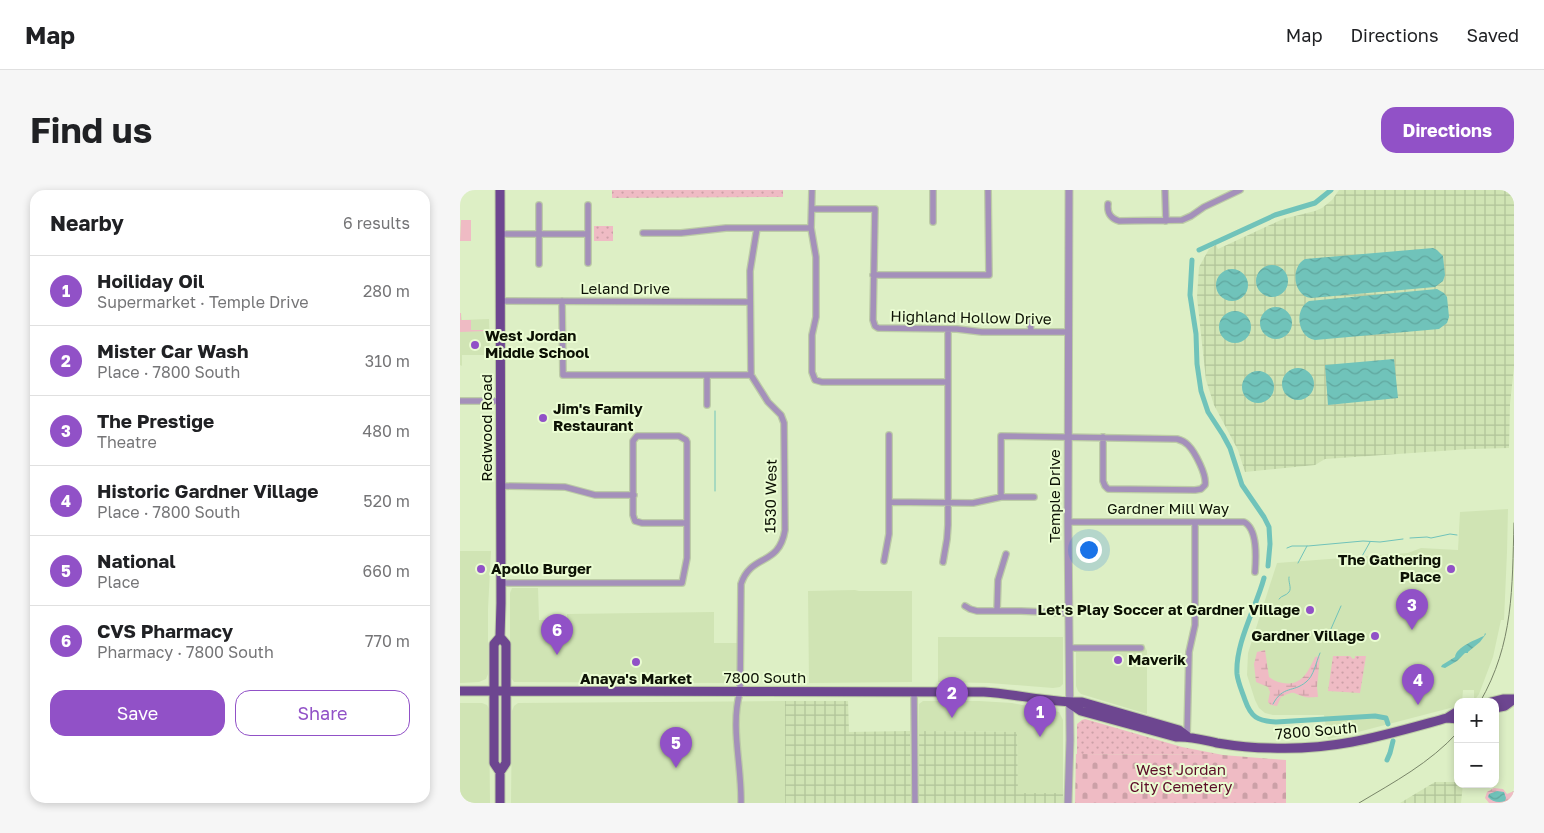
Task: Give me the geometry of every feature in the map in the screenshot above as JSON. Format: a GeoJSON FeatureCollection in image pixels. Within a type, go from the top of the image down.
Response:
{"type":"FeatureCollection","features":[{"type":"Feature","properties":{"kind":"main road","name":"Redwood Road"},"geometry":{"type":"LineString","coordinates":[[500,190],[501,583],[500,637],[494,644],[494,763],[500,772],[500,803]]}},
{"type":"Feature","properties":{"kind":"main road","name":"Redwood Road"},"geometry":{"type":"LineString","coordinates":[[500,637],[506,644],[506,763],[500,772]]}},
{"type":"Feature","properties":{"kind":"main road","name":"7800 South"},"geometry":{"type":"LineString","coordinates":[[460,691],[914,691],[1003,693],[1069,702],[1081,711],[1176,737],[1187,736],[1210,742],[1246,747],[1282,749],[1308,748],[1369,739],[1446,718],[1454,713]]}},
{"type":"Feature","properties":{"kind":"main road"},"geometry":{"type":"LineString","coordinates":[[1499,700],[1514,700]]}},
{"type":"Feature","properties":{"kind":"main road"},"geometry":{"type":"LineString","coordinates":[[1499,707],[1505,706],[1514,700]]}},
{"type":"Feature","properties":{"kind":"main road","name":"7800 South"},"geometry":{"type":"LineString","coordinates":[[1446,718],[1454,719]]}},
{"type":"Feature","properties":{"kind":"street"},"geometry":{"type":"LineString","coordinates":[[812,190],[810,228],[816,257],[816,317],[812,335],[812,372],[815,380],[822,382],[948,382]]}},
{"type":"Feature","properties":{"kind":"street"},"geometry":{"type":"LineString","coordinates":[[933,190],[933,222]]}},
{"type":"Feature","properties":{"kind":"street"},"geometry":{"type":"LineString","coordinates":[[873,275],[989,275],[988,190]]}},
{"type":"Feature","properties":{"kind":"street","name":"Temple Drive"},"geometry":{"type":"LineString","coordinates":[[1068,803],[1070,648],[1068,613],[1069,190]]}},
{"type":"Feature","properties":{"kind":"street"},"geometry":{"type":"LineString","coordinates":[[1165,190],[1166,220]]}},
{"type":"Feature","properties":{"kind":"street"},"geometry":{"type":"LineString","coordinates":[[1108,204],[1107,210],[1109,215],[1119,221],[1175,221],[1187,218],[1228,193],[1240,190]]}},
{"type":"Feature","properties":{"kind":"street"},"geometry":{"type":"LineString","coordinates":[[539,205],[539,264]]}},
{"type":"Feature","properties":{"kind":"street"},"geometry":{"type":"LineString","coordinates":[[588,205],[588,263]]}},
{"type":"Feature","properties":{"kind":"street","name":"Highland Hollow Drive"},"geometry":{"type":"LineString","coordinates":[[812,209],[875,209],[873,275],[873,320],[875,326],[882,329],[1069,332]]}},
{"type":"Feature","properties":{"kind":"street"},"geometry":{"type":"LineString","coordinates":[[643,233],[681,233],[718,228],[810,228]]}},
{"type":"Feature","properties":{"kind":"street"},"geometry":{"type":"LineString","coordinates":[[562,302],[563,375],[751,375],[751,262],[757,228]]}},
{"type":"Feature","properties":{"kind":"street"},"geometry":{"type":"LineString","coordinates":[[500,234],[588,234]]}},
{"type":"Feature","properties":{"kind":"street","name":"Leland Drive"},"geometry":{"type":"LineString","coordinates":[[500,301],[750,302]]}},
{"type":"Feature","properties":{"kind":"street"},"geometry":{"type":"LineString","coordinates":[[1030,318],[1031,332]]}},
{"type":"Feature","properties":{"kind":"street"},"geometry":{"type":"LineString","coordinates":[[943,562],[947,539],[948,502],[948,329]]}},
{"type":"Feature","properties":{"kind":"street"},"geometry":{"type":"LineString","coordinates":[[707,375],[707,405]]}},
{"type":"Feature","properties":{"kind":"street","name":"1530 West"},"geometry":{"type":"LineString","coordinates":[[741,803],[737,748],[737,703],[740,692],[741,584],[748,569],[773,555],[779,549],[785,530],[784,423],[751,375]]}},
{"type":"Feature","properties":{"kind":"street"},"geometry":{"type":"LineString","coordinates":[[460,401],[500,401]]}},
{"type":"Feature","properties":{"kind":"street"},"geometry":{"type":"LineString","coordinates":[[884,561],[889,534],[889,435]]}},
{"type":"Feature","properties":{"kind":"street"},"geometry":{"type":"LineString","coordinates":[[501,583],[682,583],[687,558],[687,523],[687,442],[685,438],[679,436],[640,436],[635,438],[633,444],[635,521],[642,523],[687,523]]}},
{"type":"Feature","properties":{"kind":"street"},"geometry":{"type":"LineString","coordinates":[[1001,497],[1001,436],[1170,438],[1183,441],[1194,452],[1205,477],[1204,487],[1195,490],[1108,489],[1103,481],[1103,438]]}},
{"type":"Feature","properties":{"kind":"street"},"geometry":{"type":"LineString","coordinates":[[500,486],[565,487],[596,495],[634,495]]}},
{"type":"Feature","properties":{"kind":"street"},"geometry":{"type":"LineString","coordinates":[[889,502],[974,503],[1001,497],[1034,497]]}},
{"type":"Feature","properties":{"kind":"street","name":"Gardner Mill Way"},"geometry":{"type":"LineString","coordinates":[[1068,522],[1241,522],[1249,524],[1256,547],[1256,572]]}},
{"type":"Feature","properties":{"kind":"street"},"geometry":{"type":"LineString","coordinates":[[1187,736],[1189,652],[1195,629],[1195,522]]}},
{"type":"Feature","properties":{"kind":"street"},"geometry":{"type":"LineString","coordinates":[[997,611],[998,580],[1006,554]]}},
{"type":"Feature","properties":{"kind":"street"},"geometry":{"type":"LineString","coordinates":[[965,606],[977,611],[1068,613]]}},
{"type":"Feature","properties":{"kind":"street"},"geometry":{"type":"LineString","coordinates":[[1070,648],[1141,648]]}},
{"type":"Feature","properties":{"kind":"street"},"geometry":{"type":"LineString","coordinates":[[914,691],[915,803]]}},
{"type":"Feature","properties":{"kind":"shaded area"},"geometry":{"type":"Polygon","coordinates":[[[1339,190],[1514,190],[1514,367],[1510,404],[1509,448],[1325,459],[1315,465],[1245,472],[1238,450],[1214,405],[1206,380],[1197,297],[1199,267],[1209,249],[1216,245],[1218,249],[1283,219],[1322,208],[1332,200],[1339,190]]]}},
{"type":"Feature","properties":{"kind":"shaded area","name":"West Jordan Middle School"},"geometry":{"type":"Polygon","coordinates":[[[460,313],[462,320],[489,319],[490,355],[462,355],[462,366],[460,365],[460,313]]]}},
{"type":"Feature","properties":{"kind":"shaded area","name":"Gardner Village"},"geometry":{"type":"Polygon","coordinates":[[[1508,509],[1504,620],[1501,620],[1493,657],[1476,698],[1474,698],[1474,690],[1463,690],[1462,698],[1454,698],[1454,707],[1328,739],[1324,715],[1273,715],[1265,713],[1259,708],[1247,675],[1248,653],[1277,563],[1408,553],[1421,548],[1458,550],[1460,512],[1508,509]]]}},
{"type":"Feature","properties":{"kind":"shaded area"},"geometry":{"type":"Polygon","coordinates":[[[460,551],[491,551],[488,609],[488,674],[486,679],[479,682],[460,683],[460,551]]]}},
{"type":"Feature","properties":{"kind":"shaded area"},"geometry":{"type":"Polygon","coordinates":[[[512,588],[538,588],[539,620],[567,620],[567,614],[714,612],[714,643],[737,643],[737,681],[732,683],[514,682],[510,676],[510,593],[512,588]]]}},
{"type":"Feature","properties":{"kind":"shaded area"},"geometry":{"type":"Polygon","coordinates":[[[808,591],[912,591],[912,682],[809,683],[808,591]]]}},
{"type":"Feature","properties":{"kind":"shaded area"},"geometry":{"type":"Polygon","coordinates":[[[938,637],[1063,637],[1063,684],[1060,687],[1053,688],[989,683],[938,682],[938,637]]]}},
{"type":"Feature","properties":{"kind":"shaded area"},"geometry":{"type":"Polygon","coordinates":[[[1076,644],[1144,644],[1147,651],[1147,714],[1081,694],[1076,686],[1076,644]]]}},
{"type":"Feature","properties":{"kind":"shaded area"},"geometry":{"type":"Polygon","coordinates":[[[785,701],[785,803],[511,803],[512,711],[518,703],[785,701]]]}},
{"type":"Feature","properties":{"kind":"shaded area"},"geometry":{"type":"Polygon","coordinates":[[[785,701],[848,701],[849,732],[910,731],[911,803],[785,803],[785,701]]]}},
{"type":"Feature","properties":{"kind":"shaded area"},"geometry":{"type":"Polygon","coordinates":[[[923,701],[1012,703],[1059,712],[1063,720],[1063,793],[1018,793],[1017,732],[919,731],[919,704],[923,701]]]}},
{"type":"Feature","properties":{"kind":"shaded area"},"geometry":{"type":"Polygon","coordinates":[[[460,703],[482,703],[487,705],[489,709],[490,803],[460,803],[460,703]]]}},
{"type":"Feature","properties":{"kind":"shaded area"},"geometry":{"type":"Polygon","coordinates":[[[919,731],[1017,732],[1018,793],[1063,793],[1063,803],[919,803],[919,731]]]}},
{"type":"Feature","properties":{"kind":"shaded area"},"geometry":{"type":"Polygon","coordinates":[[[1435,782],[1454,782],[1454,788],[1463,788],[1461,803],[1400,803],[1435,782]]]}},
{"type":"Feature","properties":{"kind":"green space"},"geometry":{"type":"Polygon","coordinates":[[[612,190],[783,190],[783,197],[612,198],[612,190]]]}},
{"type":"Feature","properties":{"kind":"green space"},"geometry":{"type":"Polygon","coordinates":[[[461,220],[471,220],[471,241],[460,241],[461,220]]]}},
{"type":"Feature","properties":{"kind":"green space"},"geometry":{"type":"Polygon","coordinates":[[[594,226],[613,226],[613,241],[594,241],[594,226]]]}},
{"type":"Feature","properties":{"kind":"green space"},"geometry":{"type":"Polygon","coordinates":[[[460,313],[461,320],[471,320],[471,330],[487,330],[460,332],[460,313]]]}},
{"type":"Feature","properties":{"kind":"green space"},"geometry":{"type":"Polygon","coordinates":[[[1265,650],[1269,677],[1287,684],[1301,679],[1308,671],[1315,657],[1320,656],[1318,697],[1306,697],[1291,693],[1281,697],[1277,706],[1271,705],[1268,702],[1270,692],[1268,687],[1256,682],[1254,664],[1257,652],[1265,650]]]}},
{"type":"Feature","properties":{"kind":"green space"},"geometry":{"type":"Polygon","coordinates":[[[1333,656],[1350,656],[1353,659],[1355,656],[1366,656],[1360,693],[1328,691],[1333,656]]]}},
{"type":"Feature","properties":{"kind":"green space"},"geometry":{"type":"Polygon","coordinates":[[[1085,719],[1182,747],[1223,755],[1077,754],[1077,724],[1085,719]]]}},
{"type":"Feature","properties":{"kind":"green space","name":"West Jordan City Cemetery"},"geometry":{"type":"Polygon","coordinates":[[[1076,754],[1223,755],[1286,760],[1286,803],[1075,803],[1076,754]]]}},
{"type":"Feature","properties":{"kind":"green space"},"geometry":{"type":"Polygon","coordinates":[[[1494,788],[1503,789],[1507,794],[1514,791],[1514,803],[1489,803],[1485,798],[1487,792],[1494,788]]]}},
{"type":"Feature","properties":{"kind":"water"},"geometry":{"type":"Polygon","coordinates":[[[1433,248],[1443,256],[1445,275],[1443,281],[1435,287],[1311,298],[1305,296],[1297,287],[1297,268],[1305,259],[1433,248]]]}},
{"type":"Feature","properties":{"kind":"water"},"geometry":{"type":"Polygon","coordinates":[[[1272,265],[1284,269],[1288,281],[1284,293],[1272,297],[1260,293],[1256,281],[1260,269],[1272,265]]]}},
{"type":"Feature","properties":{"kind":"water"},"geometry":{"type":"Polygon","coordinates":[[[1232,269],[1244,273],[1248,285],[1244,297],[1232,301],[1220,297],[1216,285],[1220,273],[1232,269]]]}},
{"type":"Feature","properties":{"kind":"water"},"geometry":{"type":"Polygon","coordinates":[[[1437,289],[1447,297],[1449,317],[1447,323],[1439,329],[1315,340],[1304,334],[1301,328],[1301,310],[1309,301],[1437,289]]]}},
{"type":"Feature","properties":{"kind":"water"},"geometry":{"type":"Polygon","coordinates":[[[1276,307],[1288,311],[1292,323],[1288,335],[1276,339],[1264,335],[1260,323],[1264,311],[1276,307]]]}},
{"type":"Feature","properties":{"kind":"water"},"geometry":{"type":"Polygon","coordinates":[[[1235,311],[1247,315],[1251,327],[1247,339],[1235,343],[1223,339],[1219,327],[1223,315],[1235,311]]]}},
{"type":"Feature","properties":{"kind":"water"},"geometry":{"type":"Polygon","coordinates":[[[1394,359],[1398,398],[1328,405],[1325,365],[1394,359]]]}},
{"type":"Feature","properties":{"kind":"water"},"geometry":{"type":"Polygon","coordinates":[[[1298,368],[1310,372],[1314,384],[1310,396],[1298,400],[1286,396],[1282,384],[1286,372],[1298,368]]]}},
{"type":"Feature","properties":{"kind":"water"},"geometry":{"type":"Polygon","coordinates":[[[1258,371],[1270,375],[1274,387],[1270,399],[1258,403],[1246,399],[1242,387],[1246,375],[1258,371]]]}},
{"type":"Feature","properties":{"kind":"water"},"geometry":{"type":"Polygon","coordinates":[[[1486,634],[1480,642],[1468,653],[1465,653],[1457,661],[1445,668],[1441,667],[1455,657],[1459,650],[1472,641],[1484,636],[1486,634]]]}},
{"type":"Feature","properties":{"kind":"water"},"geometry":{"type":"Polygon","coordinates":[[[1497,791],[1504,792],[1505,801],[1496,802],[1488,797],[1489,794],[1497,791]]]}},
{"type":"Feature","properties":{"kind":"waterway"},"geometry":{"type":"LineString","coordinates":[[1199,250],[1275,215],[1315,203],[1331,190]]}},
{"type":"Feature","properties":{"kind":"waterway"},"geometry":{"type":"LineString","coordinates":[[1192,260],[1190,295],[1196,334],[1197,364],[1201,391],[1208,412],[1230,448],[1242,485],[1269,527],[1268,566]]}},
{"type":"Feature","properties":{"kind":"waterway"},"geometry":{"type":"LineString","coordinates":[[715,411],[715,491]]}},
{"type":"Feature","properties":{"kind":"waterway"},"geometry":{"type":"LineString","coordinates":[[1410,538],[1457,535]]}},
{"type":"Feature","properties":{"kind":"waterway"},"geometry":{"type":"LineString","coordinates":[[1287,548],[1292,546],[1363,541],[1380,542],[1403,539]]}},
{"type":"Feature","properties":{"kind":"waterway"},"geometry":{"type":"LineString","coordinates":[[1361,558],[1370,542]]}},
{"type":"Feature","properties":{"kind":"waterway"},"geometry":{"type":"LineString","coordinates":[[1298,563],[1307,546]]}},
{"type":"Feature","properties":{"kind":"waterway"},"geometry":{"type":"LineString","coordinates":[[1279,599],[1290,590],[1289,577]]}},
{"type":"Feature","properties":{"kind":"waterway"},"geometry":{"type":"LineString","coordinates":[[1264,578],[1239,650],[1237,662],[1239,684],[1252,714],[1264,721],[1276,722],[1375,716],[1386,718],[1388,724]]}},
{"type":"Feature","properties":{"kind":"waterway"},"geometry":{"type":"LineString","coordinates":[[1327,638],[1341,606]]}},
{"type":"Feature","properties":{"kind":"waterway"},"geometry":{"type":"LineString","coordinates":[[1273,704],[1281,694],[1301,685],[1309,679],[1320,653]]}},
{"type":"Feature","properties":{"kind":"waterway"},"geometry":{"type":"LineString","coordinates":[[1387,760],[1393,741]]}},
{"type":"Feature","properties":{"kind":"tram line"},"geometry":{"type":"LineString","coordinates":[[1482,698],[1491,680],[1505,637],[1513,570],[1514,523]]}},
{"type":"Feature","properties":{"kind":"tram line"},"geometry":{"type":"LineString","coordinates":[[1359,803],[1424,763],[1454,736]]}},
{"type":"Feature","properties":{"kind":"place","name":"West Jordan Middle School"},"geometry":{"type":"Point","coordinates":[475,345]}},
{"type":"Feature","properties":{"kind":"place","name":"Jim's Family Restaurant"},"geometry":{"type":"Point","coordinates":[543,418]}},
{"type":"Feature","properties":{"kind":"place","name":"Apollo Burger"},"geometry":{"type":"Point","coordinates":[481,569]}},
{"type":"Feature","properties":{"kind":"place","name":"The Gathering Place"},"geometry":{"type":"Point","coordinates":[1451,569]}},
{"type":"Feature","properties":{"kind":"place","name":"Let's Play Soccer at Gardner Village"},"geometry":{"type":"Point","coordinates":[1310,610]}},
{"type":"Feature","properties":{"kind":"place","name":"The Prestige"},"geometry":{"type":"Point","coordinates":[1412,630]}},
{"type":"Feature","properties":{"kind":"place","name":"Gardner Village"},"geometry":{"type":"Point","coordinates":[1375,636]}},
{"type":"Feature","properties":{"kind":"place","name":"CVS Pharmacy"},"geometry":{"type":"Point","coordinates":[557,655]}},
{"type":"Feature","properties":{"kind":"place","name":"Maverik"},"geometry":{"type":"Point","coordinates":[1118,660]}},
{"type":"Feature","properties":{"kind":"place","name":"Anaya's Market"},"geometry":{"type":"Point","coordinates":[636,662]}},
{"type":"Feature","properties":{"kind":"place","name":"Historic Gardner Village"},"geometry":{"type":"Point","coordinates":[1418,705]}},
{"type":"Feature","properties":{"kind":"place","name":"Mister Car Wash"},"geometry":{"type":"Point","coordinates":[952,718]}},
{"type":"Feature","properties":{"kind":"place","name":"Hoiliday Oil"},"geometry":{"type":"Point","coordinates":[1040,737]}},
{"type":"Feature","properties":{"kind":"place","name":"National"},"geometry":{"type":"Point","coordinates":[676,768]}}]}
